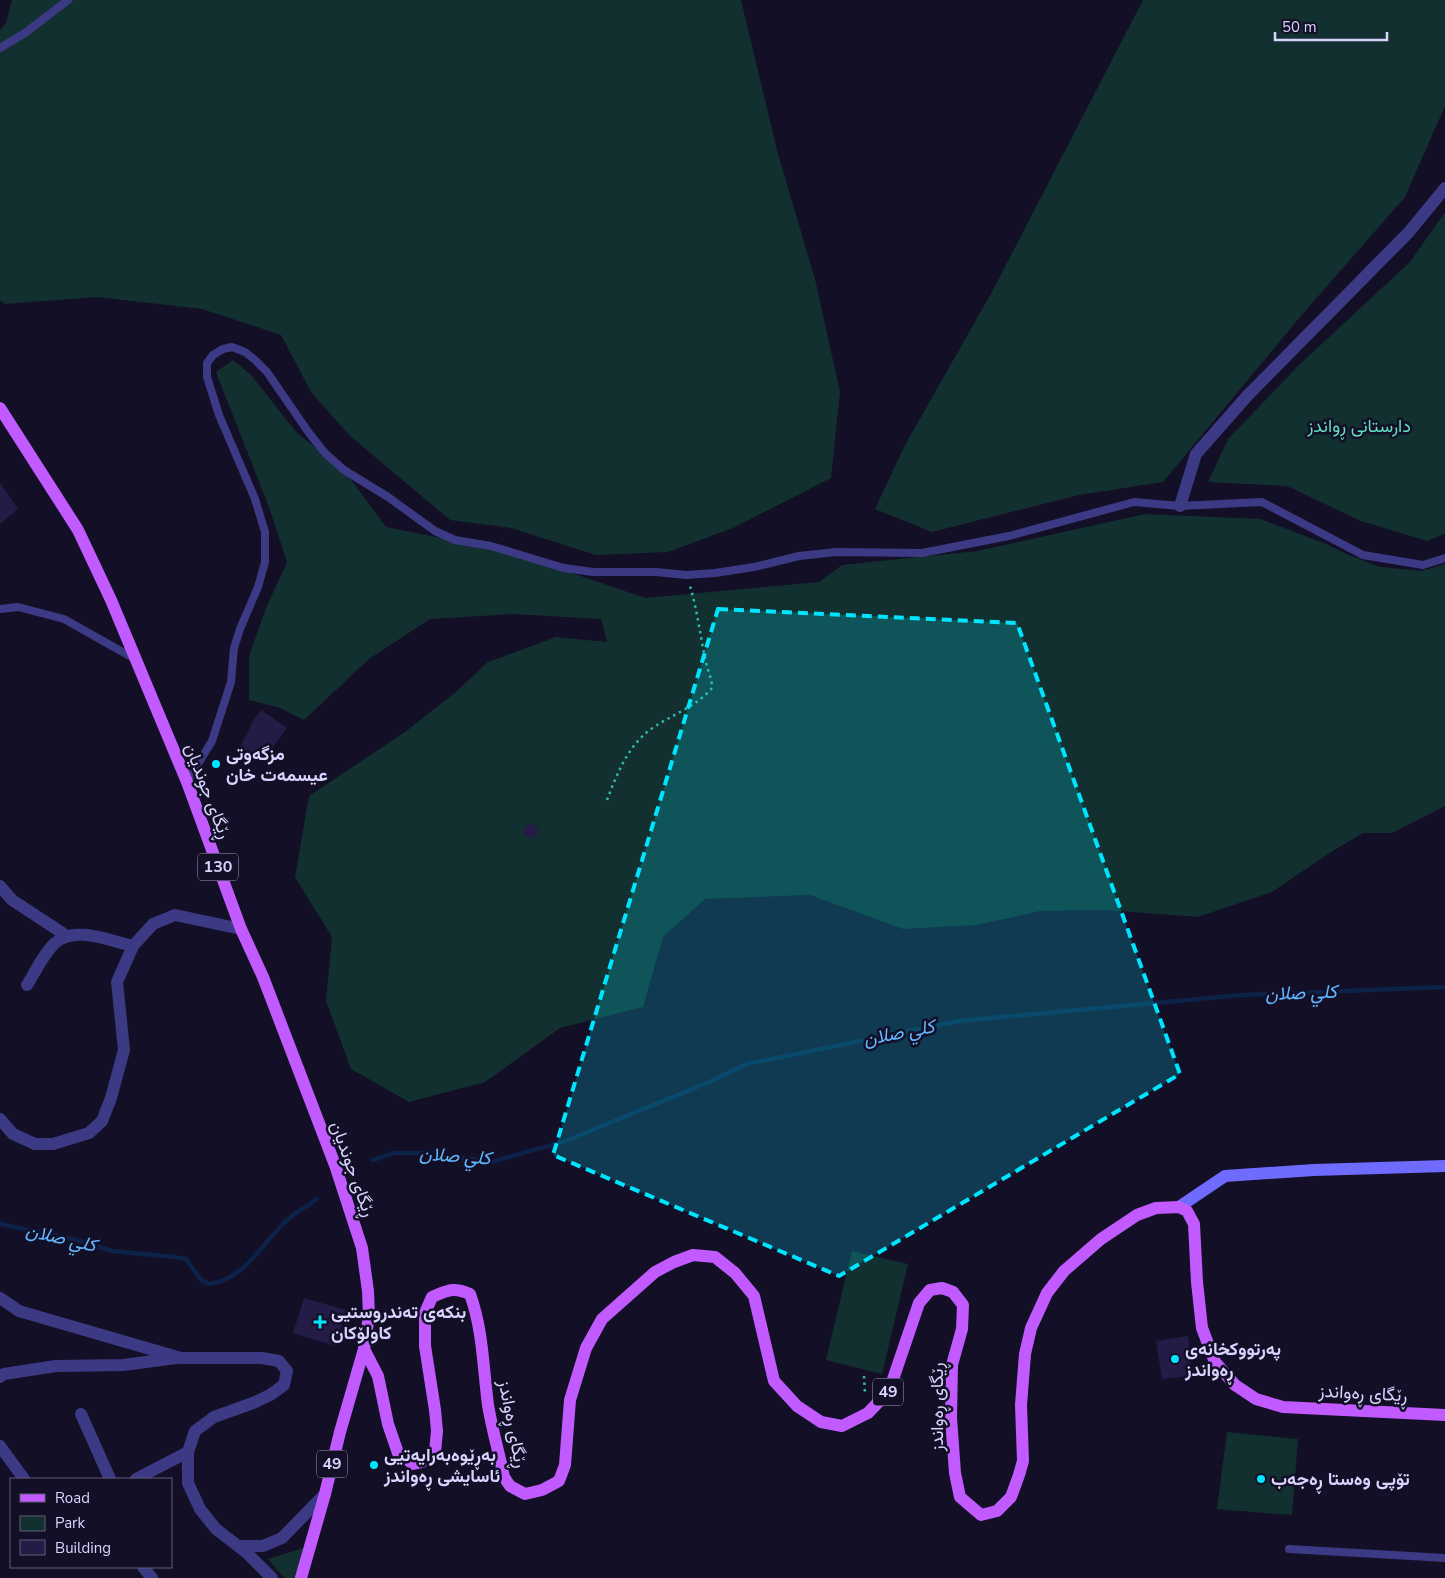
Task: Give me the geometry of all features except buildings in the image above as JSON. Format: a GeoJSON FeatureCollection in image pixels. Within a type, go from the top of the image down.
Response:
{"type":"FeatureCollection","features":[{"type":"Feature","properties":{"kind":"main road","name":"ڕێگای جوندیان"},"geometry":{"type":"LineString","coordinates":[[0,408],[78,530],[111,600],[187,782],[241,929],[263,977],[356,1224],[362,1248],[368,1291],[369,1316],[364,1349]]}},
{"type":"Feature","properties":{"kind":"main road","name":"ڕێگای ڕەواندز"},"geometry":{"type":"LineString","coordinates":[[364,1349],[378,1376],[388,1424],[398,1453],[412,1464],[422,1462],[435,1452],[436,1431],[435,1410],[425,1346],[425,1313],[432,1297],[458,1289],[470,1294],[476,1309],[482,1338],[488,1406],[504,1477],[510,1486],[525,1494],[542,1490],[559,1481],[565,1465],[569,1433],[570,1400],[586,1348],[602,1319],[655,1272],[674,1262],[693,1256],[715,1257],[735,1273],[754,1296],[774,1381],[796,1406],[821,1422],[842,1426],[868,1413],[889,1391],[919,1303],[930,1290],[942,1288],[953,1292],[963,1305],[962,1330],[952,1365],[951,1418],[960,1497],[981,1515],[997,1511],[1011,1497],[1019,1475],[1023,1461],[1021,1405],[1025,1354],[1031,1328],[1048,1293],[1064,1271],[1101,1239],[1137,1215],[1156,1208],[1179,1207],[1186,1211],[1194,1224],[1202,1328],[1215,1362],[1235,1385],[1256,1399],[1283,1406],[1445,1415]]}},
{"type":"Feature","properties":{"kind":"main road","name":"49"},"geometry":{"type":"LineString","coordinates":[[301,1578],[364,1349]]}},
{"type":"Feature","properties":{"kind":"street"},"geometry":{"type":"LineString","coordinates":[[1180,506],[1196,454],[1248,395],[1409,232],[1445,188]]}},
{"type":"Feature","properties":{"kind":"street"},"geometry":{"type":"LineString","coordinates":[[0,886],[12,900],[67,936]]}},
{"type":"Feature","properties":{"kind":"street"},"geometry":{"type":"LineString","coordinates":[[0,1119],[13,1134],[35,1144],[53,1144],[90,1133],[102,1121],[111,1098],[124,1050],[117,982],[133,946],[153,924],[175,915],[241,929]]}},
{"type":"Feature","properties":{"kind":"street"},"geometry":{"type":"LineString","coordinates":[[28,985],[47,953],[56,942],[67,936],[79,934],[133,946]]}},
{"type":"Feature","properties":{"kind":"street"},"geometry":{"type":"LineString","coordinates":[[1179,1207],[1225,1176],[1314,1170],[1445,1166]]}},
{"type":"Feature","properties":{"kind":"street"},"geometry":{"type":"LineString","coordinates":[[0,1298],[19,1311],[181,1358]]}},
{"type":"Feature","properties":{"kind":"street"},"geometry":{"type":"LineString","coordinates":[[0,1376],[56,1366],[123,1365],[181,1358],[262,1358],[279,1361],[287,1371],[284,1385],[270,1395],[214,1417],[195,1431],[188,1452],[188,1483],[200,1509],[216,1529],[238,1546],[272,1578]]}},
{"type":"Feature","properties":{"kind":"street"},"geometry":{"type":"LineString","coordinates":[[81,1414],[110,1478]]}},
{"type":"Feature","properties":{"kind":"street"},"geometry":{"type":"LineString","coordinates":[[0,1446],[23,1478]]}},
{"type":"Feature","properties":{"kind":"street"},"geometry":{"type":"LineString","coordinates":[[138,1478],[188,1452]]}},
{"type":"Feature","properties":{"kind":"street"},"geometry":{"type":"LineString","coordinates":[[238,1546],[263,1546],[282,1538],[325,1494]]}},
{"type":"Feature","properties":{"kind":"street"},"geometry":{"type":"LineString","coordinates":[[144,1568],[152,1578]]}},
{"type":"Feature","properties":{"kind":"lane"},"geometry":{"type":"LineString","coordinates":[[0,48],[25,33],[68,0]]}},
{"type":"Feature","properties":{"kind":"lane"},"geometry":{"type":"LineString","coordinates":[[187,782],[212,741],[231,682],[234,648],[258,587],[265,562],[265,532],[255,499],[219,415],[207,377],[207,363],[213,355],[223,349],[232,347],[245,352],[267,372],[325,453],[344,470],[394,501],[435,531],[455,540],[491,546],[564,568],[593,572],[686,574],[725,572],[800,556],[836,552],[922,553],[1009,536],[1134,502],[1180,506],[1262,502],[1362,555],[1423,565],[1445,558]]}},
{"type":"Feature","properties":{"kind":"lane"},"geometry":{"type":"LineString","coordinates":[[0,609],[18,607],[64,619],[135,659]]}},
{"type":"Feature","properties":{"kind":"lane"},"geometry":{"type":"LineString","coordinates":[[1289,1550],[1445,1558]]}},
{"type":"Feature","properties":{"kind":"path"},"geometry":{"type":"LineString","coordinates":[[607,800],[621,764],[650,729],[695,703],[712,688],[712,680],[706,664],[696,607],[686,574]]}},
{"type":"Feature","properties":{"kind":"highlighted area"},"geometry":{"type":"Polygon","coordinates":[[[718,609],[1017,623],[1180,1074],[839,1276],[553,1155],[718,609]]]}},
{"type":"Feature","properties":{"kind":"green space"},"geometry":{"type":"Polygon","coordinates":[[[12,0],[741,0],[778,154],[815,279],[840,392],[831,478],[733,528],[668,552],[596,555],[511,528],[450,520],[349,435],[311,392],[281,335],[202,309],[97,297],[5,304],[0,300],[0,30],[6,23],[12,0]]]}},
{"type":"Feature","properties":{"kind":"green space"},"geometry":{"type":"Polygon","coordinates":[[[1143,0],[1445,0],[1445,106],[1405,197],[1300,317],[1163,482],[1079,495],[932,532],[875,509],[905,445],[993,290],[1143,0]]]}},
{"type":"Feature","properties":{"kind":"green space","name":"دارستانی ڕواندز"},"geometry":{"type":"Polygon","coordinates":[[[1445,212],[1445,534],[1427,541],[1361,521],[1287,486],[1208,482],[1228,439],[1299,365],[1410,262],[1445,212]]]}},
{"type":"Feature","properties":{"kind":"green space"},"geometry":{"type":"Polygon","coordinates":[[[233,360],[251,375],[297,433],[344,470],[386,527],[511,552],[645,598],[819,582],[842,565],[977,551],[1145,514],[1261,519],[1380,567],[1421,571],[1445,564],[1445,806],[1392,833],[1363,833],[1272,892],[1198,917],[1105,910],[1040,911],[977,925],[903,929],[810,895],[705,899],[663,937],[643,1007],[560,1028],[485,1082],[409,1102],[351,1069],[326,1001],[332,937],[295,877],[309,796],[405,732],[457,691],[488,662],[556,637],[607,642],[601,619],[513,614],[430,619],[369,659],[304,720],[280,708],[249,700],[249,656],[266,608],[287,562],[270,510],[216,372],[233,360]]]}},
{"type":"Feature","properties":{"kind":"green space"},"geometry":{"type":"Polygon","coordinates":[[[852,1251],[908,1264],[882,1374],[826,1360],[852,1251]]]}},
{"type":"Feature","properties":{"kind":"green space"},"geometry":{"type":"Polygon","coordinates":[[[1227,1432],[1298,1439],[1292,1515],[1217,1509],[1227,1432]]]}},
{"type":"Feature","properties":{"kind":"green space"},"geometry":{"type":"Polygon","coordinates":[[[303,1548],[296,1578],[284,1578],[268,1559],[303,1548]]]}},
{"type":"Feature","properties":{"kind":"waterway","name":"كلي صلان"},"geometry":{"type":"LineString","coordinates":[[373,1160],[394,1153],[429,1153],[491,1162],[563,1142],[707,1083],[747,1064],[959,1021],[1242,995],[1445,987]]}},
{"type":"Feature","properties":{"kind":"waterway","name":"كلي صلان"},"geometry":{"type":"LineString","coordinates":[[0,1224],[76,1240],[112,1251],[186,1259],[201,1280],[209,1284],[221,1281],[242,1269],[287,1220],[317,1199]]}},
{"type":"Feature","properties":{"kind":"place","name":"مزگەوتی عیسمەت خان"},"geometry":{"type":"Point","coordinates":[216,764]}},
{"type":"Feature","properties":{"kind":"place","name":"بنکەی تەندروستیی کاولۆکان"},"geometry":{"type":"Point","coordinates":[320,1322]}},
{"type":"Feature","properties":{"kind":"place","name":"پەرتووکخانەی ڕەواندز"},"geometry":{"type":"Point","coordinates":[1175,1359]}},
{"type":"Feature","properties":{"kind":"place","name":"بەڕێوەبەرایەتیی ئاسایشی ڕەواندز"},"geometry":{"type":"Point","coordinates":[374,1465]}},
{"type":"Feature","properties":{"kind":"place","name":"تۆپی وەستا ڕەجەب"},"geometry":{"type":"Point","coordinates":[1261,1479]}}]}
